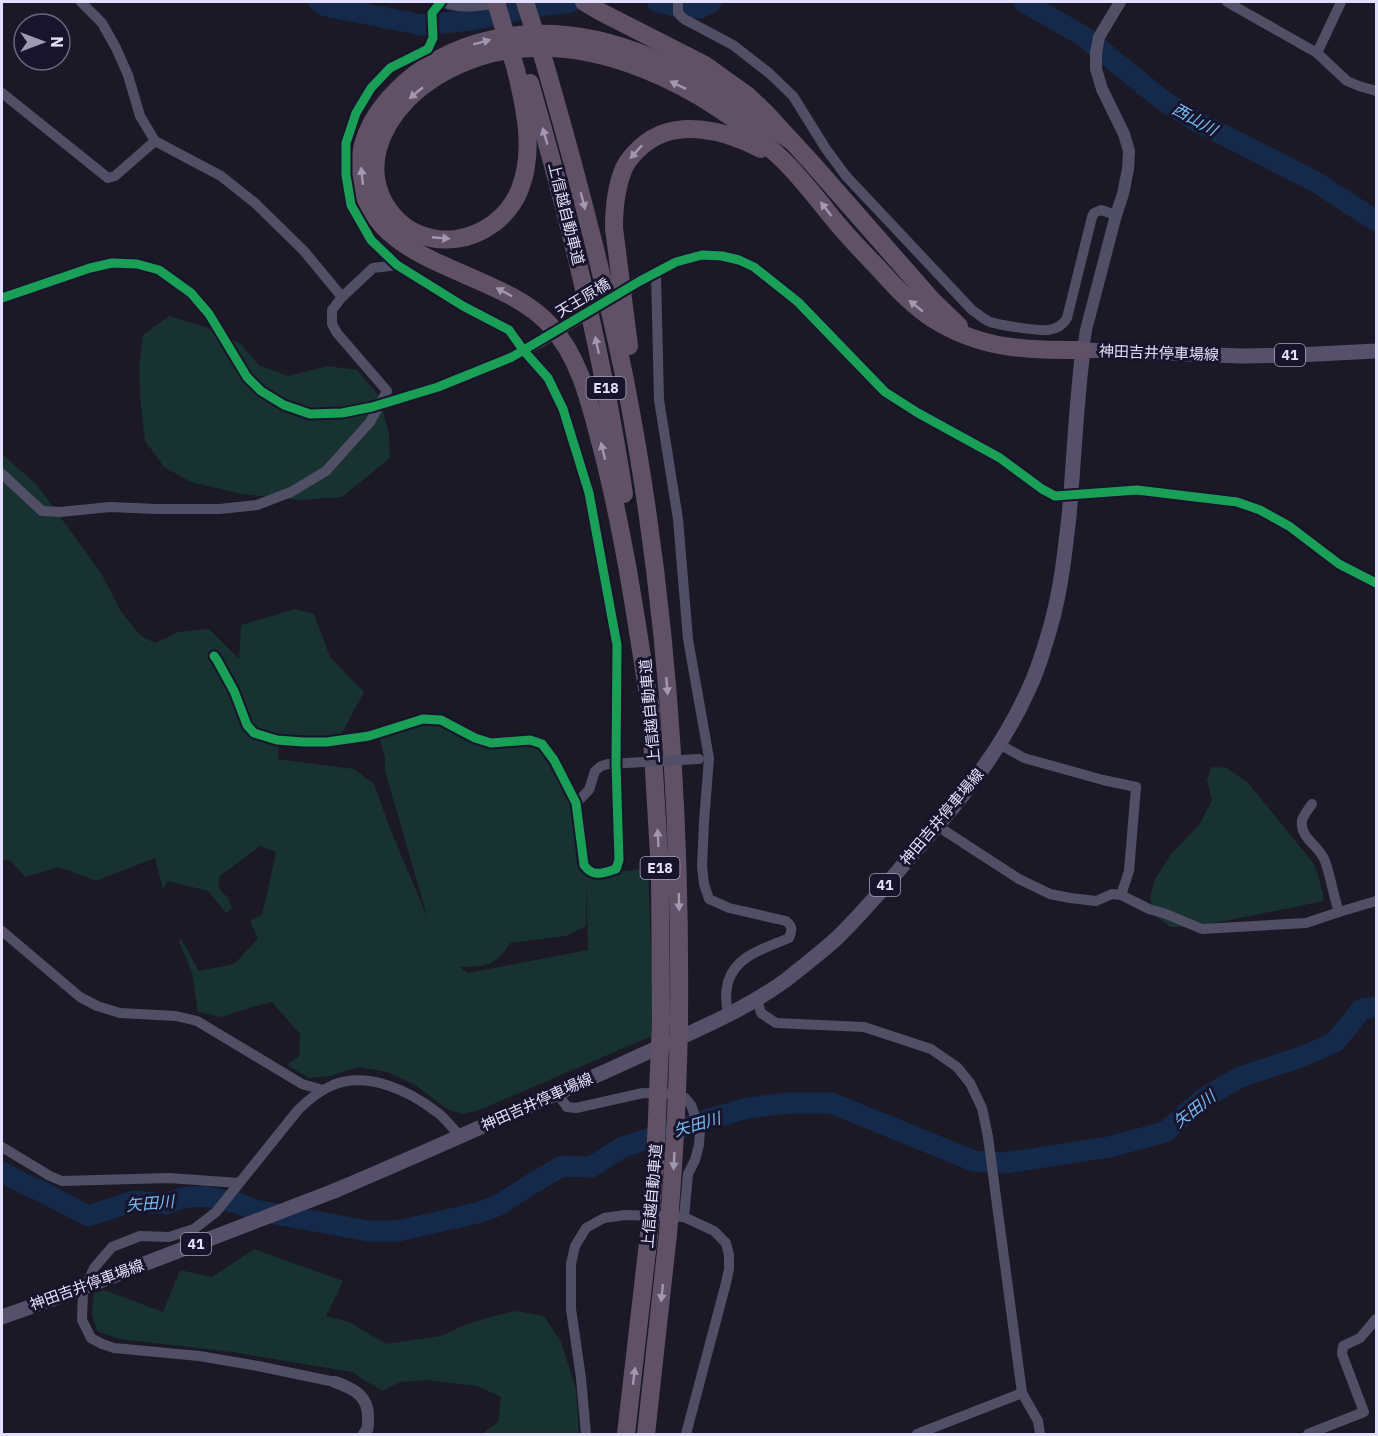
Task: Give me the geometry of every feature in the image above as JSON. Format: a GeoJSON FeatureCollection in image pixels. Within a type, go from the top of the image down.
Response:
{"type":"FeatureCollection","features":[{"type":"Feature","properties":{"kind":"highway"},"geometry":{"type":"LineString","coordinates":[[496,2],[521,69],[528,148],[519,190],[508,209],[496,222],[465,238],[446,240],[428,237],[412,230],[397,219],[386,205],[375,173],[380,140],[388,124],[413,94],[451,68],[492,53],[515,49],[535,47],[587,52],[636,66],[661,77],[736,120],[801,178],[831,216],[905,297],[936,321],[967,336],[1018,349],[1083,350]]}},
{"type":"Feature","properties":{"kind":"highway","name":"上信越自動車道"},"geometry":{"type":"LineString","coordinates":[[505,2],[521,69],[568,219],[605,384],[632,548],[651,715],[660,872],[661,1022],[650,1234],[627,1434]]}},
{"type":"Feature","properties":{"kind":"highway","name":"上信越自動車道"},"geometry":{"type":"LineString","coordinates":[[525,2],[545,64],[606,292],[640,464],[662,628],[675,794],[680,936],[679,1019],[674,1167],[646,1434]]}},
{"type":"Feature","properties":{"kind":"highway"},"geometry":{"type":"LineString","coordinates":[[584,2],[697,60],[747,95],[823,175],[932,300],[959,326],[986,342]]}},
{"type":"Feature","properties":{"kind":"highway"},"geometry":{"type":"LineString","coordinates":[[651,715],[624,549],[608,472],[583,381],[573,358],[549,323],[534,310],[498,289],[418,254],[384,227],[364,195],[360,175],[360,155],[373,118],[394,93],[419,72],[438,60],[478,42],[522,34],[544,33],[592,38],[624,47],[664,63],[716,90],[790,140]]}},
{"type":"Feature","properties":{"kind":"highway"},"geometry":{"type":"LineString","coordinates":[[662,628],[659,559],[616,249],[614,208],[618,186],[625,167],[635,152],[647,141],[677,130],[695,129],[712,131],[749,142],[801,178]]}},
{"type":"Feature","properties":{"kind":"main road","name":"神田吉井停車場線"},"geometry":{"type":"LineString","coordinates":[[2,1317],[58,1298],[334,1191],[461,1137],[729,1015],[784,981],[837,938],[938,825],[979,774],[999,744],[1027,693],[1052,623],[1060,584],[1071,494],[1083,350],[1242,356],[1377,351]]}},
{"type":"Feature","properties":{"kind":"street"},"geometry":{"type":"LineString","coordinates":[[81,2],[102,23],[116,48],[128,75],[140,116],[155,141],[221,176],[255,203],[304,251],[342,297]]}},
{"type":"Feature","properties":{"kind":"street"},"geometry":{"type":"LineString","coordinates":[[214,656],[234,691],[247,725],[254,733],[277,740],[327,742],[369,736],[423,718],[441,720],[475,738],[491,742],[530,740],[542,744],[554,760],[576,803],[584,865],[588,871],[596,874],[616,869],[619,860],[621,763],[617,645],[589,493],[563,409],[548,378],[509,330],[463,306],[397,265],[371,240],[351,205],[345,176],[346,143],[356,113],[371,88],[390,68],[428,49],[433,38],[432,13],[442,2],[453,7],[505,2]]}},
{"type":"Feature","properties":{"kind":"street"},"geometry":{"type":"LineString","coordinates":[[678,2],[678,13],[684,19],[733,45],[769,73],[793,96],[846,176],[972,309],[989,321],[1007,326],[1047,330],[1060,327],[1067,318],[1092,217],[1094,213],[1101,210],[1116,215]]}},
{"type":"Feature","properties":{"kind":"street"},"geometry":{"type":"LineString","coordinates":[[1083,350],[1086,330],[1128,169],[1129,151],[1124,135],[1102,89],[1096,69],[1099,37],[1120,2]]}},
{"type":"Feature","properties":{"kind":"street"},"geometry":{"type":"LineString","coordinates":[[1227,2],[1317,53],[1347,81],[1377,91]]}},
{"type":"Feature","properties":{"kind":"street"},"geometry":{"type":"LineString","coordinates":[[1317,53],[1341,2]]}},
{"type":"Feature","properties":{"kind":"street"},"geometry":{"type":"LineString","coordinates":[[2,93],[108,178],[115,176],[155,141]]}},
{"type":"Feature","properties":{"kind":"street","name":"天王原橋"},"geometry":{"type":"LineString","coordinates":[[2,298],[90,268],[112,263],[137,264],[159,270],[192,293],[209,314],[247,377],[261,391],[284,405],[310,414],[342,413],[380,405],[438,387],[512,357],[676,262],[702,255],[722,256],[754,267],[798,302],[885,392],[1000,458],[1042,489],[1056,496],[1071,494]]}},
{"type":"Feature","properties":{"kind":"street"},"geometry":{"type":"LineString","coordinates":[[2,474],[42,511],[60,512],[110,507],[220,509],[257,505],[291,492],[326,471],[370,422],[387,391],[338,333],[332,324],[332,310],[342,297],[374,268],[397,265]]}},
{"type":"Feature","properties":{"kind":"street"},"geometry":{"type":"LineString","coordinates":[[656,273],[659,399],[678,519],[688,639],[704,759],[702,866],[704,884],[709,899],[729,908],[786,921],[791,925],[792,931],[789,938],[748,956],[730,974],[725,1000],[729,1015]]}},
{"type":"Feature","properties":{"kind":"street"},"geometry":{"type":"LineString","coordinates":[[1071,494],[1137,489],[1237,502],[1260,510],[1289,526],[1339,564],[1377,583]]}},
{"type":"Feature","properties":{"kind":"street"},"geometry":{"type":"LineString","coordinates":[[999,744],[1024,758],[1136,787],[1129,871],[1121,895]]}},
{"type":"Feature","properties":{"kind":"street"},"geometry":{"type":"LineString","coordinates":[[576,803],[589,790],[596,771],[601,766],[704,759]]}},
{"type":"Feature","properties":{"kind":"street"},"geometry":{"type":"LineString","coordinates":[[1312,804],[1302,820],[1305,836],[1322,853],[1339,912]]}},
{"type":"Feature","properties":{"kind":"street"},"geometry":{"type":"LineString","coordinates":[[938,825],[1019,879],[1050,894],[1096,901],[1112,894],[1121,895],[1149,909],[1202,929],[1306,923],[1377,901]]}},
{"type":"Feature","properties":{"kind":"street"},"geometry":{"type":"LineString","coordinates":[[2,931],[80,997],[97,1006],[120,1013],[177,1016],[197,1021],[302,1084],[323,1090]]}},
{"type":"Feature","properties":{"kind":"street"},"geometry":{"type":"LineString","coordinates":[[757,999],[761,1013],[777,1023],[864,1027],[931,1049],[957,1067],[970,1083],[982,1108],[988,1137],[1022,1393],[1038,1421],[1040,1434]]}},
{"type":"Feature","properties":{"kind":"street"},"geometry":{"type":"LineString","coordinates":[[364,1434],[368,1430],[369,1411],[362,1397],[351,1388],[335,1382],[199,1356],[114,1348],[102,1344],[91,1338],[82,1320],[83,1292],[94,1268],[112,1247],[140,1236],[169,1237],[194,1229],[216,1212],[298,1110],[323,1090],[334,1085],[347,1082],[390,1086],[406,1093],[439,1114],[461,1137]]}},
{"type":"Feature","properties":{"kind":"street"},"geometry":{"type":"LineString","coordinates":[[557,1093],[567,1107],[576,1108],[642,1094],[675,1094],[685,1098],[691,1106],[700,1130],[695,1160],[688,1174],[684,1217]]}},
{"type":"Feature","properties":{"kind":"street"},"geometry":{"type":"LineString","coordinates":[[2,1147],[62,1181],[169,1178],[238,1183]]}},
{"type":"Feature","properties":{"kind":"street"},"geometry":{"type":"LineString","coordinates":[[586,1434],[571,1309],[571,1264],[575,1246],[586,1228],[604,1218],[625,1215],[684,1217],[714,1231],[726,1243],[729,1269],[686,1434]]}},
{"type":"Feature","properties":{"kind":"street"},"geometry":{"type":"LineString","coordinates":[[1308,1434],[1364,1412],[1342,1354],[1343,1346],[1360,1338],[1377,1319]]}},
{"type":"Feature","properties":{"kind":"street"},"geometry":{"type":"LineString","coordinates":[[917,1434],[1022,1393]]}},
{"type":"Feature","properties":{"kind":"green space"},"geometry":{"type":"Polygon","coordinates":[[[169,316],[205,327],[241,344],[259,365],[288,376],[328,366],[357,370],[379,396],[389,434],[390,458],[342,497],[302,500],[242,494],[191,482],[164,467],[145,441],[139,366],[143,335],[169,316]]]}},
{"type":"Feature","properties":{"kind":"green space"},"geometry":{"type":"Polygon","coordinates":[[[2,454],[37,485],[101,573],[122,613],[140,635],[155,643],[178,632],[209,629],[239,659],[241,625],[295,609],[314,614],[330,657],[364,692],[340,736],[280,737],[278,759],[354,769],[374,784],[428,919],[385,771],[385,757],[379,736],[423,721],[440,723],[485,746],[532,745],[540,748],[573,804],[586,876],[648,868],[654,1035],[477,1111],[462,1114],[447,1109],[415,1085],[387,1072],[359,1067],[330,1076],[309,1078],[287,1065],[299,1056],[300,1034],[272,1002],[222,1017],[198,1012],[192,973],[179,941],[181,939],[199,971],[234,964],[258,939],[250,921],[262,915],[276,852],[260,846],[220,876],[218,887],[228,898],[232,908],[226,913],[208,891],[168,881],[163,889],[155,858],[96,881],[59,867],[25,877],[11,861],[2,860],[2,454]],[[586,880],[586,926],[566,936],[510,943],[500,956],[489,964],[460,967],[468,973],[588,950],[586,880]]]}},
{"type":"Feature","properties":{"kind":"green space"},"geometry":{"type":"Polygon","coordinates":[[[1211,767],[1227,768],[1249,784],[1314,864],[1324,901],[1195,927],[1170,927],[1156,916],[1150,899],[1154,881],[1171,854],[1199,825],[1212,800],[1207,780],[1211,767]]]}},
{"type":"Feature","properties":{"kind":"green space"},"geometry":{"type":"Polygon","coordinates":[[[254,1249],[343,1281],[326,1316],[349,1322],[386,1344],[441,1336],[464,1325],[516,1311],[544,1316],[561,1342],[576,1389],[579,1434],[482,1434],[498,1422],[501,1397],[477,1386],[427,1380],[400,1382],[382,1391],[352,1372],[232,1352],[119,1339],[97,1331],[92,1314],[94,1293],[104,1290],[163,1312],[180,1270],[212,1277],[254,1249]]]}},
{"type":"Feature","properties":{"kind":"waterway","name":"西山川"},"geometry":{"type":"LineString","coordinates":[[319,2],[326,6],[422,25],[471,20],[571,2]]}},
{"type":"Feature","properties":{"kind":"waterway","name":"西山川"},"geometry":{"type":"LineString","coordinates":[[658,2],[700,8],[711,2]]}},
{"type":"Feature","properties":{"kind":"waterway","name":"西山川"},"geometry":{"type":"LineString","coordinates":[[1024,2],[1083,36],[1164,101],[1194,120],[1316,182],[1376,221]]}},
{"type":"Feature","properties":{"kind":"waterway","name":"矢田川"},"geometry":{"type":"LineString","coordinates":[[2,1172],[88,1216],[134,1201],[165,1204],[182,1198],[203,1196],[237,1203],[255,1210],[368,1231],[398,1231],[477,1213],[497,1206],[562,1166],[591,1167],[623,1147],[712,1118],[748,1108],[788,1103],[831,1103],[974,1161],[1005,1163],[1109,1147],[1165,1132],[1204,1098],[1240,1077],[1301,1057],[1335,1042],[1362,1009],[1376,1007]]}},
{"type":"Feature","properties":{"kind":"cycle path"},"geometry":{"type":"LineString","coordinates":[[214,656],[234,691],[247,725],[254,733],[277,740],[327,742],[369,736],[423,719],[441,720],[475,738],[491,743],[530,740],[542,744],[554,760],[576,803],[584,865],[595,873],[616,869],[619,860],[616,764],[617,645],[589,493],[563,409],[548,378],[509,330],[463,306],[397,265],[371,240],[351,205],[346,175],[346,143],[356,113],[371,88],[390,68],[428,49],[433,38],[432,13],[441,2]]}},
{"type":"Feature","properties":{"kind":"cycle path"},"geometry":{"type":"LineString","coordinates":[[2,298],[90,268],[112,263],[137,264],[159,270],[191,293],[209,314],[247,377],[261,391],[284,405],[310,414],[342,413],[372,407],[438,387],[512,357],[676,262],[702,255],[722,256],[754,267],[798,302],[885,392],[1000,458],[1055,496],[1137,490],[1237,502],[1260,510],[1289,526],[1339,564],[1376,583]]}}]}
